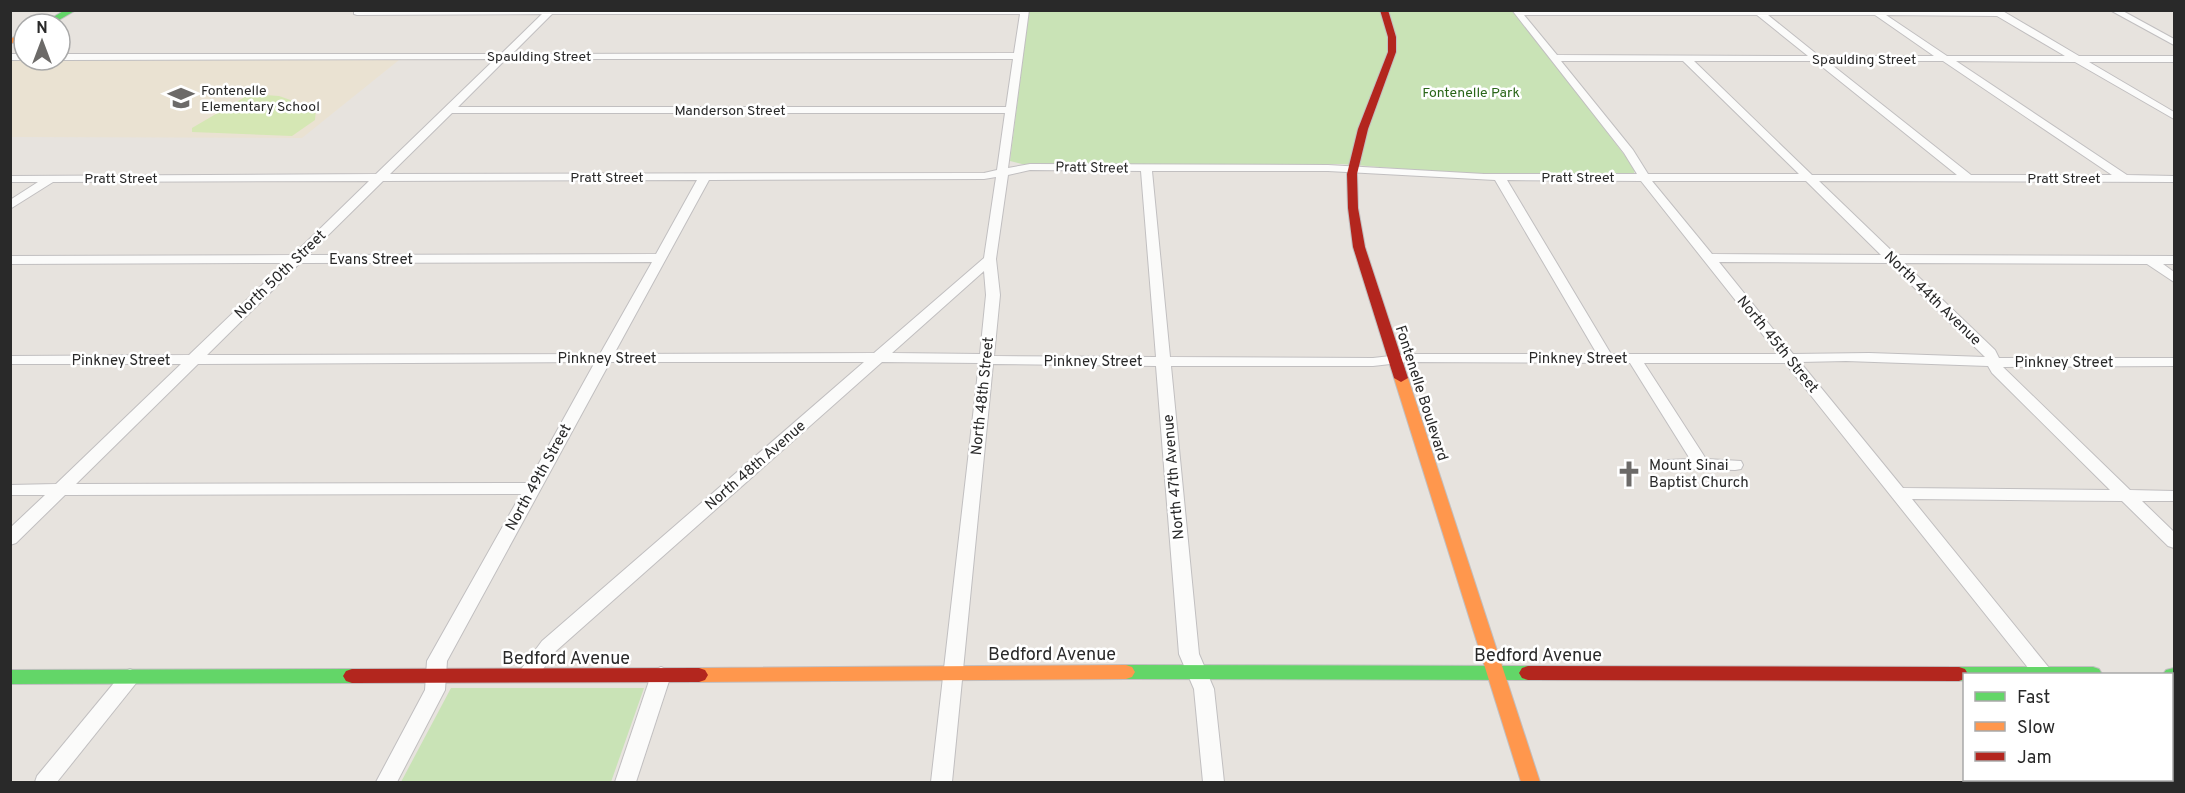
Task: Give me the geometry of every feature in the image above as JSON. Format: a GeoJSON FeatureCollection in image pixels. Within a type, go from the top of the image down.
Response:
{"type":"FeatureCollection","features":[{"type":"Feature","properties":{"kind":"main road","name":"Fontenelle Boulevard"},"geometry":{"type":"LineString","coordinates":[[1383,10],[1392,37],[1392,52],[1363,129],[1353,170],[1353,208],[1359,247],[1531,783]]}},
{"type":"Feature","properties":{"kind":"main road","name":"Bedford Avenue"},"geometry":{"type":"LineString","coordinates":[[10,677],[837,675],[952,672],[1963,674]]}},
{"type":"Feature","properties":{"kind":"street"},"geometry":{"type":"LineString","coordinates":[[2114,10],[2175,42]]}},
{"type":"Feature","properties":{"kind":"street","name":"North 50th Street"},"geometry":{"type":"LineString","coordinates":[[10,539],[550,11]]}},
{"type":"Feature","properties":{"kind":"street"},"geometry":{"type":"LineString","coordinates":[[357,12],[1025,11]]}},
{"type":"Feature","properties":{"kind":"street","name":"North 48th Street"},"geometry":{"type":"LineString","coordinates":[[941,783],[993,295],[990,259],[1025,11]]}},
{"type":"Feature","properties":{"kind":"street"},"geometry":{"type":"LineString","coordinates":[[1516,11],[1996,12],[2175,116]]}},
{"type":"Feature","properties":{"kind":"street","name":"North 45th Street"},"geometry":{"type":"LineString","coordinates":[[1516,11],[1629,152],[1645,177],[1708,258],[2043,673]]}},
{"type":"Feature","properties":{"kind":"street"},"geometry":{"type":"LineString","coordinates":[[1758,12],[1968,178]]}},
{"type":"Feature","properties":{"kind":"street"},"geometry":{"type":"LineString","coordinates":[[1876,12],[2123,178]]}},
{"type":"Feature","properties":{"kind":"street","name":"Spaulding Street"},"geometry":{"type":"LineString","coordinates":[[72,57],[1019,56]]}},
{"type":"Feature","properties":{"kind":"street","name":"Spaulding Street"},"geometry":{"type":"LineString","coordinates":[[1554,58],[2175,59]]}},
{"type":"Feature","properties":{"kind":"street","name":"North 44th Avenue"},"geometry":{"type":"LineString","coordinates":[[1685,58],[1990,353],[1997,370],[2175,542]]}},
{"type":"Feature","properties":{"kind":"street","name":"Manderson Street"},"geometry":{"type":"LineString","coordinates":[[448,110],[1012,110]]}},
{"type":"Feature","properties":{"kind":"street","name":"Pratt Street"},"geometry":{"type":"LineString","coordinates":[[10,178],[984,176],[1029,167],[1328,168],[1499,177],[2175,179]]}},
{"type":"Feature","properties":{"kind":"street","name":"North 47th Avenue"},"geometry":{"type":"LineString","coordinates":[[1146,168],[1189,654],[1204,689],[1213,783]]}},
{"type":"Feature","properties":{"kind":"street","name":"North 49th Street"},"geometry":{"type":"LineString","coordinates":[[386,783],[435,690],[437,661],[705,177]]}},
{"type":"Feature","properties":{"kind":"street"},"geometry":{"type":"LineString","coordinates":[[1499,177],[1606,358]]}},
{"type":"Feature","properties":{"kind":"street"},"geometry":{"type":"LineString","coordinates":[[10,206],[52,178]]}},
{"type":"Feature","properties":{"kind":"street","name":"Evans Street"},"geometry":{"type":"LineString","coordinates":[[10,260],[659,258]]}},
{"type":"Feature","properties":{"kind":"street"},"geometry":{"type":"LineString","coordinates":[[1708,258],[2175,260]]}},
{"type":"Feature","properties":{"kind":"street","name":"North 48th Avenue"},"geometry":{"type":"LineString","coordinates":[[526,676],[549,646],[990,259]]}},
{"type":"Feature","properties":{"kind":"street"},"geometry":{"type":"LineString","coordinates":[[2150,260],[2175,278]]}},
{"type":"Feature","properties":{"kind":"street","name":"Pinkney Street"},"geometry":{"type":"LineString","coordinates":[[10,360],[878,358],[1373,362],[1896,357],[1994,362],[2175,362]]}},
{"type":"Feature","properties":{"kind":"street"},"geometry":{"type":"LineString","coordinates":[[1635,358],[1701,464]]}},
{"type":"Feature","properties":{"kind":"street"},"geometry":{"type":"LineString","coordinates":[[1674,464],[1735,465]]}},
{"type":"Feature","properties":{"kind":"street"},"geometry":{"type":"LineString","coordinates":[[10,490],[532,488]]}},
{"type":"Feature","properties":{"kind":"street"},"geometry":{"type":"LineString","coordinates":[[1897,493],[2175,496]]}},
{"type":"Feature","properties":{"kind":"street"},"geometry":{"type":"LineString","coordinates":[[625,783],[661,675]]}},
{"type":"Feature","properties":{"kind":"street"},"geometry":{"type":"LineString","coordinates":[[45,783],[130,677]]}},
{"type":"Feature","properties":{"kind":"shaded area","name":"Fontenelle Elementary School"},"geometry":{"type":"Polygon","coordinates":[[[399,60],[302,138],[11,137],[10,61],[12,61],[12,72],[72,72],[72,61],[399,60]]]}},
{"type":"Feature","properties":{"kind":"green space","name":"Fontenelle Park"},"geometry":{"type":"Polygon","coordinates":[[[1514,10],[1635,169],[1634,173],[1469,174],[1342,164],[1022,164],[1010,161],[1029,11],[1514,10]]]}},
{"type":"Feature","properties":{"kind":"green space"},"geometry":{"type":"Polygon","coordinates":[[[250,94],[279,96],[316,109],[315,120],[292,136],[192,132],[192,128],[250,94]]]}},
{"type":"Feature","properties":{"kind":"green space"},"geometry":{"type":"Polygon","coordinates":[[[451,688],[644,688],[611,782],[401,782],[451,688]]]}},
{"type":"Feature","properties":{"kind":"traffic: fast"},"geometry":{"type":"LineString","coordinates":[[68,12],[72,10]]}},
{"type":"Feature","properties":{"kind":"traffic: fast"},"geometry":{"type":"LineString","coordinates":[[1126,672],[1528,673]]}},
{"type":"Feature","properties":{"kind":"traffic: fast"},"geometry":{"type":"LineString","coordinates":[[10,677],[352,676]]}},
{"type":"Feature","properties":{"kind":"traffic: slow"},"geometry":{"type":"LineString","coordinates":[[1401,378],[1531,782]]}},
{"type":"Feature","properties":{"kind":"traffic: slow"},"geometry":{"type":"LineString","coordinates":[[699,675],[1126,672]]}},
{"type":"Feature","properties":{"kind":"traffic: jam"},"geometry":{"type":"LineString","coordinates":[[1384,10],[1392,37],[1392,52],[1363,129],[1352,174],[1353,208],[1359,247],[1401,378]]}},
{"type":"Feature","properties":{"kind":"traffic: jam"},"geometry":{"type":"LineString","coordinates":[[1528,673],[1959,674]]}},
{"type":"Feature","properties":{"kind":"traffic: jam"},"geometry":{"type":"LineString","coordinates":[[352,676],[699,675]]}},
{"type":"Feature","properties":{"kind":"place","name":"Fontenelle Elementary School"},"geometry":{"type":"Point","coordinates":[181,98]}},
{"type":"Feature","properties":{"kind":"place","name":"Mount Sinai Baptist Church"},"geometry":{"type":"Point","coordinates":[1629,474]}}]}
